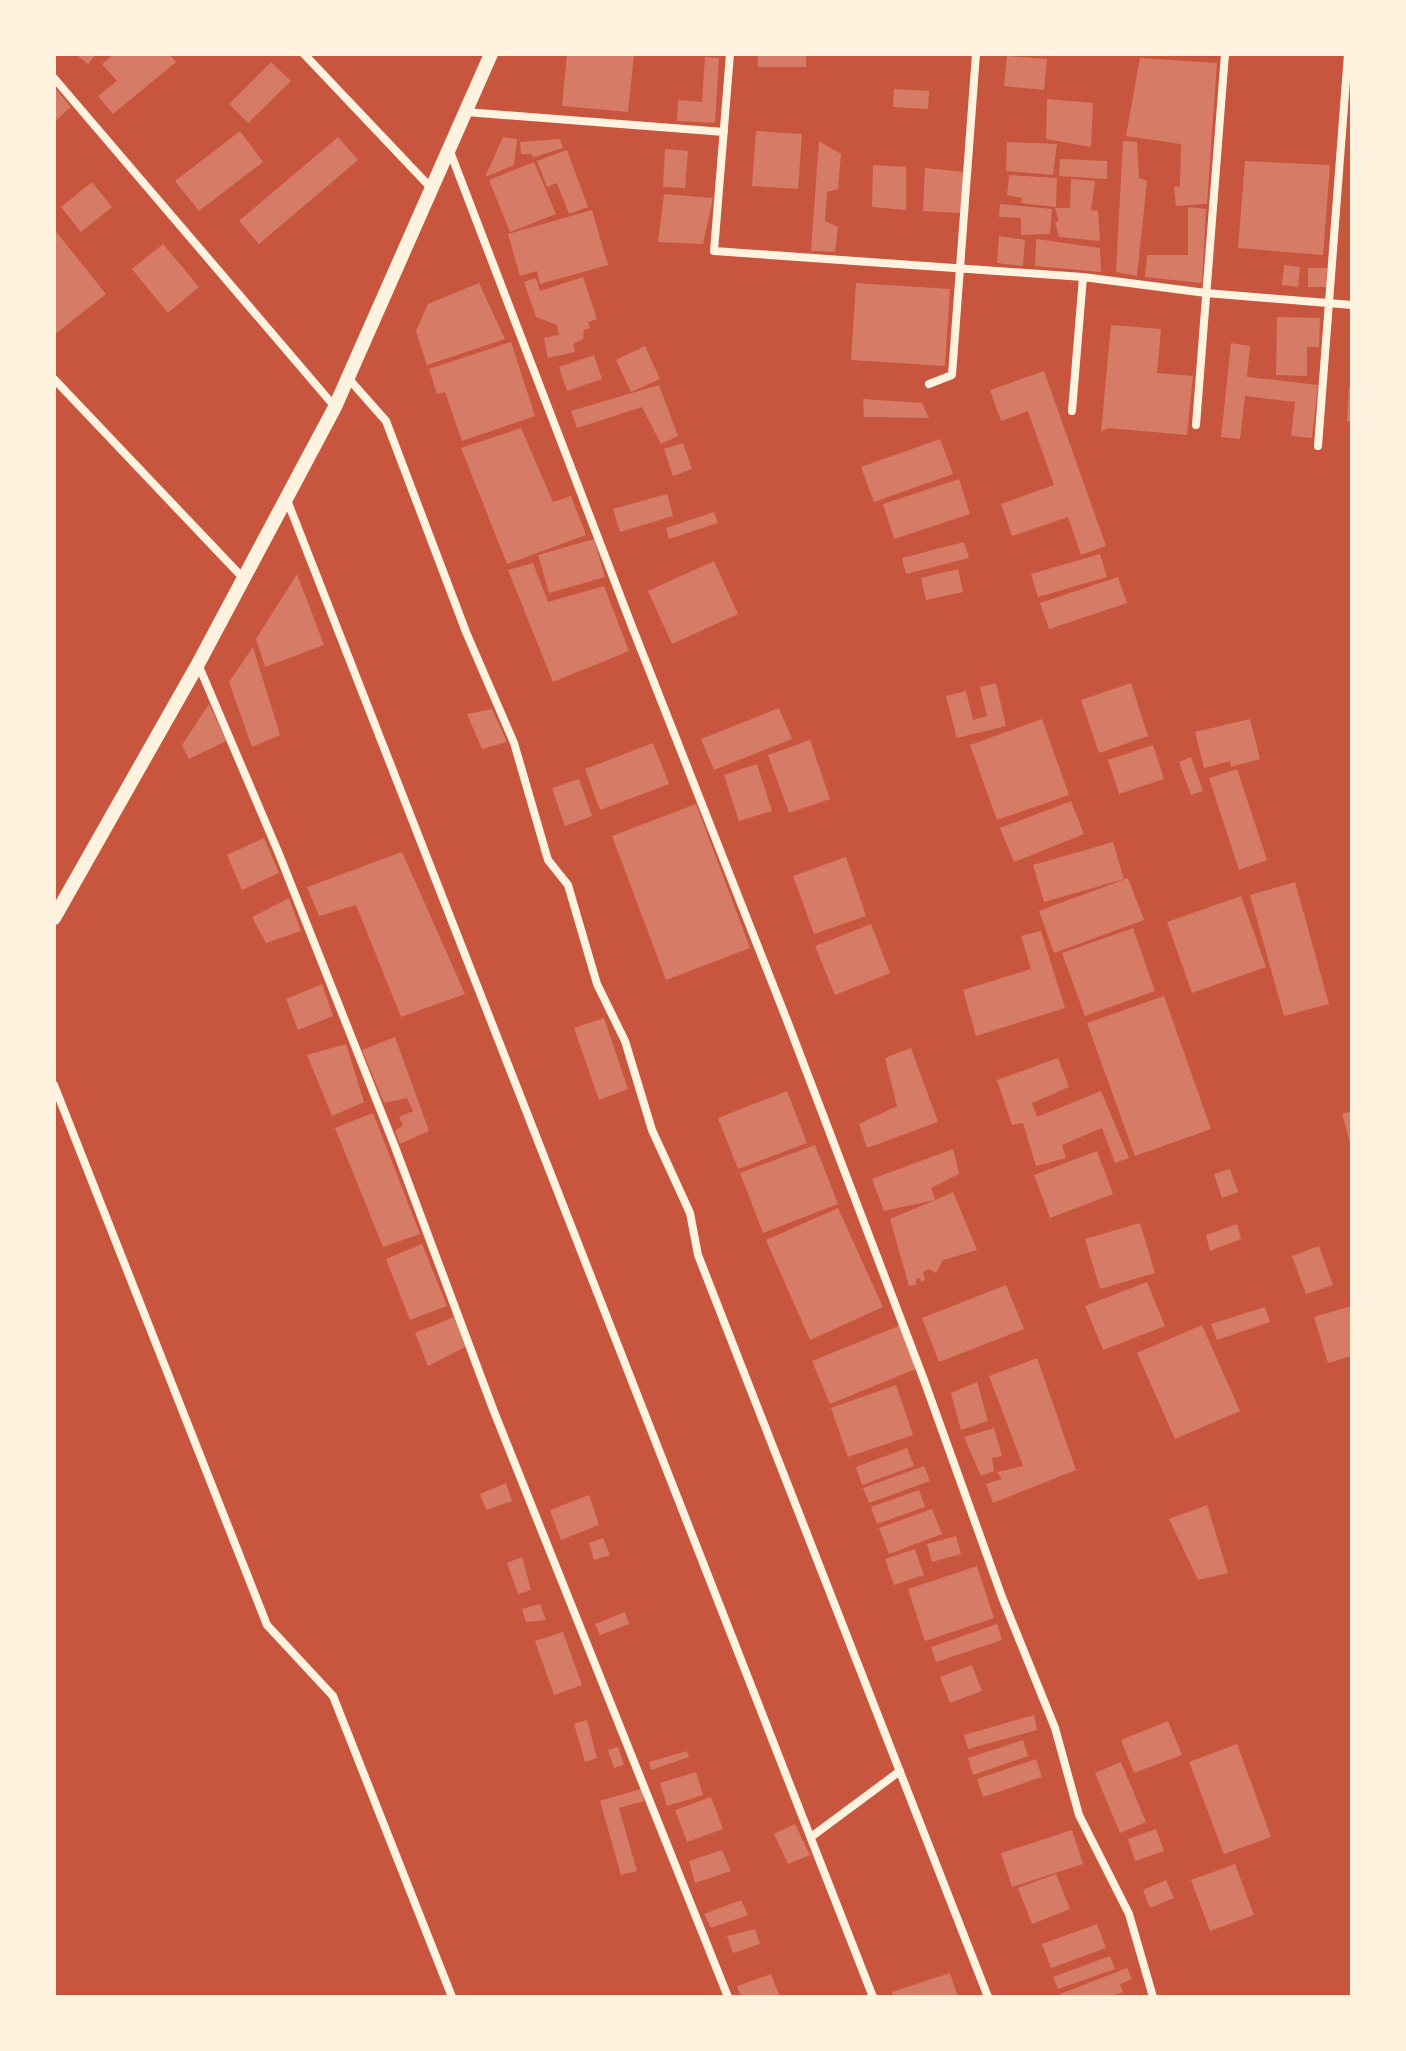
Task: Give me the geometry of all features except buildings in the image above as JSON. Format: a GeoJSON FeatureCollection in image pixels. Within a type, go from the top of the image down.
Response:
{"type":"FeatureCollection","features":[{"type":"Feature","properties":{"kind":"main road"},"geometry":{"type":"LineString","coordinates":[[54,918],[198,664],[335,407],[491,54]]}},
{"type":"Feature","properties":{"kind":"street"},"geometry":{"type":"LineString","coordinates":[[304,54],[432,189]]}},
{"type":"Feature","properties":{"kind":"street"},"geometry":{"type":"LineString","coordinates":[[730,54],[714,251],[1083,277],[1206,293],[1352,305]]}},
{"type":"Feature","properties":{"kind":"street"},"geometry":{"type":"LineString","coordinates":[[929,384],[952,375],[976,54]]}},
{"type":"Feature","properties":{"kind":"street"},"geometry":{"type":"LineString","coordinates":[[1196,425],[1225,54]]}},
{"type":"Feature","properties":{"kind":"street"},"geometry":{"type":"LineString","coordinates":[[1318,446],[1348,54]]}},
{"type":"Feature","properties":{"kind":"street"},"geometry":{"type":"LineString","coordinates":[[54,78],[335,407]]}},
{"type":"Feature","properties":{"kind":"street"},"geometry":{"type":"LineString","coordinates":[[466,112],[724,132]]}},
{"type":"Feature","properties":{"kind":"street"},"geometry":{"type":"LineString","coordinates":[[449,149],[924,1380],[1002,1597],[1055,1728],[1079,1815],[1129,1914],[1153,1997]]}},
{"type":"Feature","properties":{"kind":"street"},"geometry":{"type":"LineString","coordinates":[[1072,411],[1083,277]]}},
{"type":"Feature","properties":{"kind":"street"},"geometry":{"type":"LineString","coordinates":[[348,378],[386,421],[466,632],[514,743],[548,860],[568,885],[597,984],[625,1041],[652,1130],[690,1213],[698,1255],[988,1997]]}},
{"type":"Feature","properties":{"kind":"street"},"geometry":{"type":"LineString","coordinates":[[54,379],[244,579]]}},
{"type":"Feature","properties":{"kind":"street"},"geometry":{"type":"LineString","coordinates":[[287,499],[873,1997]]}},
{"type":"Feature","properties":{"kind":"street"},"geometry":{"type":"LineString","coordinates":[[198,664],[279,854],[401,1162],[493,1409],[728,1997]]}},
{"type":"Feature","properties":{"kind":"street"},"geometry":{"type":"LineString","coordinates":[[54,1085],[267,1625],[333,1696],[452,1997]]}},
{"type":"Feature","properties":{"kind":"street"},"geometry":{"type":"LineString","coordinates":[[811,1837],[900,1771]]}}]}
